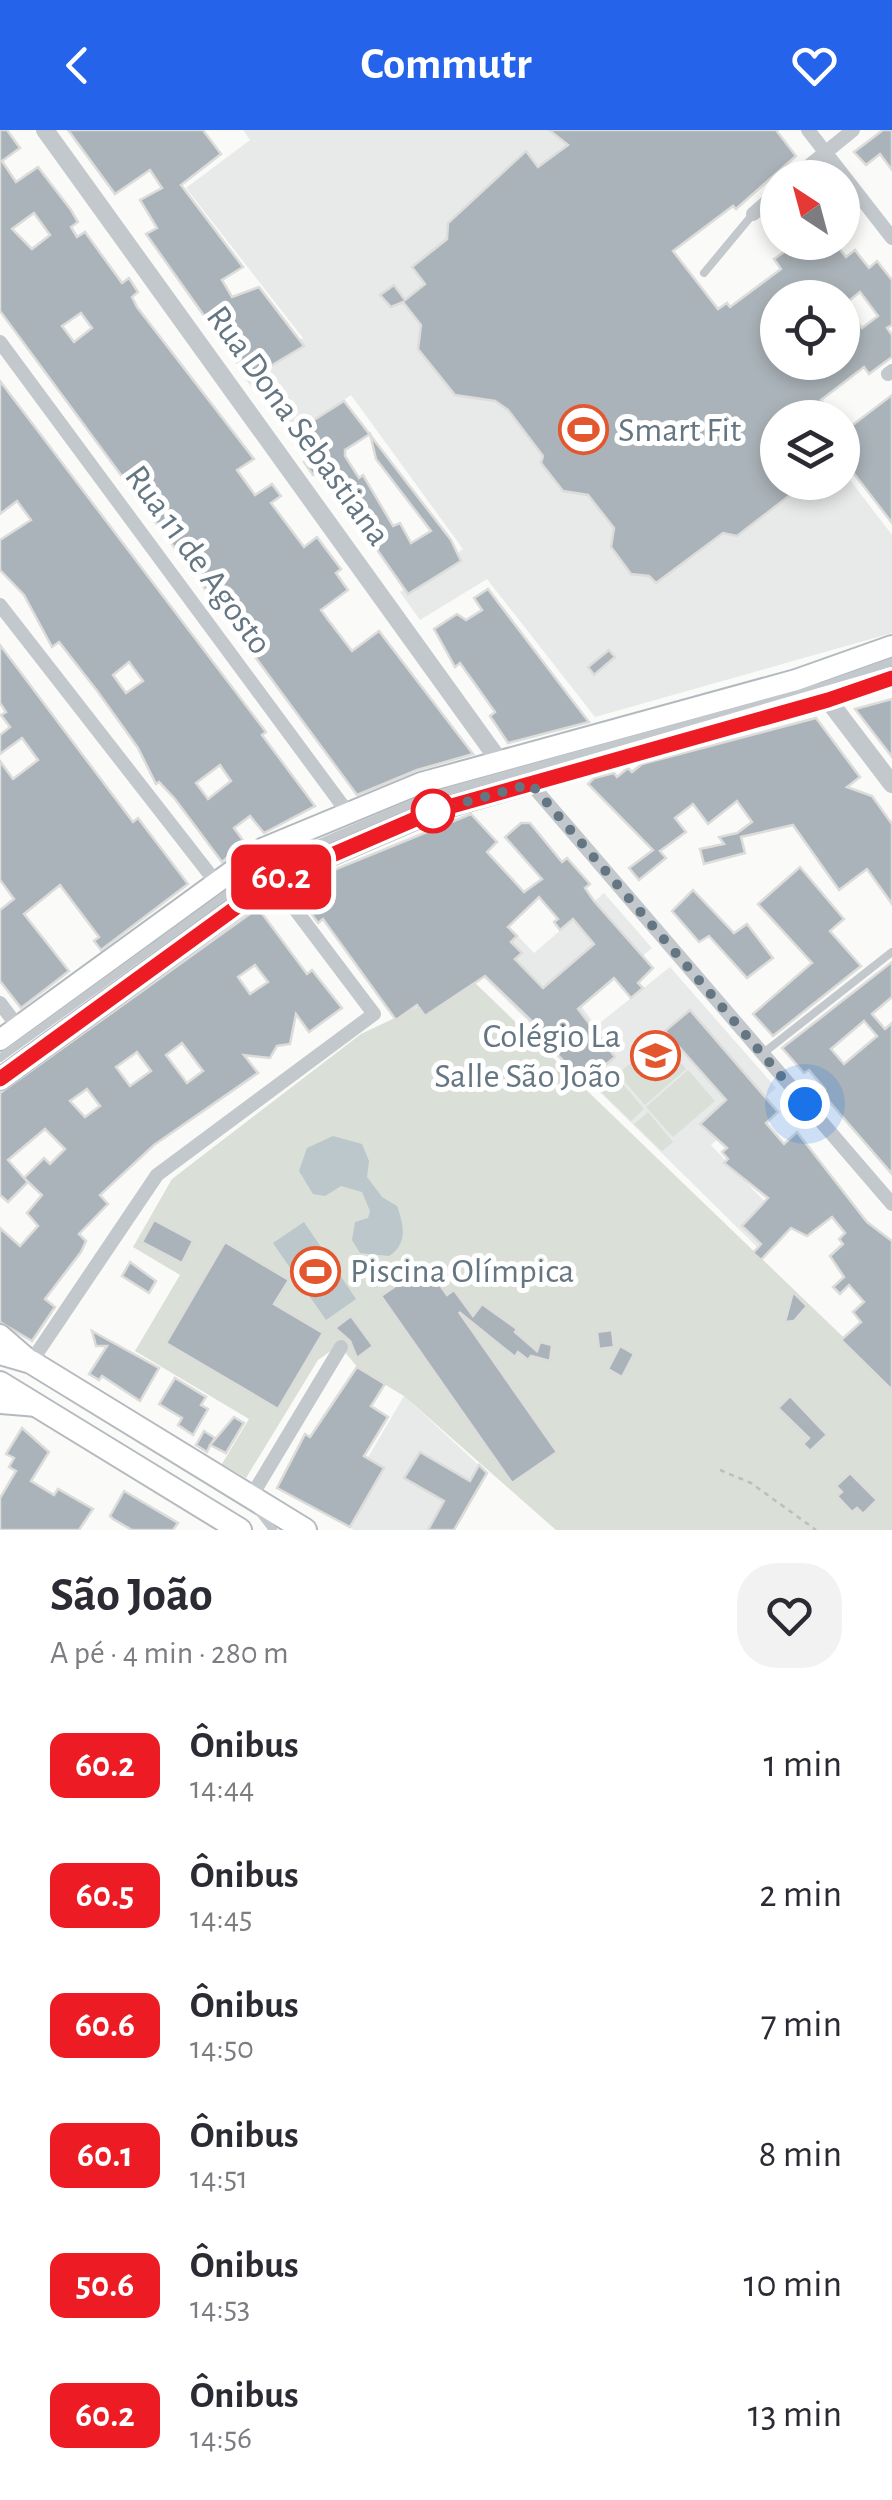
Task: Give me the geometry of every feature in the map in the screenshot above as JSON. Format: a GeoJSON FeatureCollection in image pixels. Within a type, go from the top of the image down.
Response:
{"type":"FeatureCollection","features":[{"type":"Feature","properties":{"kind":"main road"},"geometry":{"type":"LineString","coordinates":[[0,1079],[274,880],[434,811],[526,777],[592,767],[812,690],[892,646]]}},
{"type":"Feature","properties":{"kind":"main road"},"geometry":{"type":"LineString","coordinates":[[0,1040],[264,848],[348,813],[498,759],[600,732],[892,678]]}},
{"type":"Feature","properties":{"kind":"main road"},"geometry":{"type":"LineString","coordinates":[[0,1335],[32,1362],[306,1530]]}},
{"type":"Feature","properties":{"kind":"main road"},"geometry":{"type":"LineString","coordinates":[[0,1353],[32,1362]]}},
{"type":"Feature","properties":{"kind":"main road"},"geometry":{"type":"LineString","coordinates":[[1,1401],[38,1406],[235,1529]]}},
{"type":"Feature","properties":{"kind":"street","name":"Rua Dona Sebastiana"},"geometry":{"type":"LineString","coordinates":[[46,130],[498,759]]}},
{"type":"Feature","properties":{"kind":"street"},"geometry":{"type":"LineString","coordinates":[[808,130],[892,238]]}},
{"type":"Feature","properties":{"kind":"street"},"geometry":{"type":"LineString","coordinates":[[815,160],[853,130]]}},
{"type":"Feature","properties":{"kind":"street"},"geometry":{"type":"LineString","coordinates":[[752,214],[760,207]]}},
{"type":"Feature","properties":{"kind":"street","name":"Rua 11 de Agosto"},"geometry":{"type":"LineString","coordinates":[[0,342],[348,813]]}},
{"type":"Feature","properties":{"kind":"street"},"geometry":{"type":"LineString","coordinates":[[0,605],[215,881]]}},
{"type":"Feature","properties":{"kind":"street"},"geometry":{"type":"LineString","coordinates":[[812,690],[892,784]]}},
{"type":"Feature","properties":{"kind":"street"},"geometry":{"type":"LineString","coordinates":[[526,777],[892,1204]]}},
{"type":"Feature","properties":{"kind":"street"},"geometry":{"type":"LineString","coordinates":[[32,1362],[158,1175],[374,1014],[274,880]]}},
{"type":"Feature","properties":{"kind":"street"},"geometry":{"type":"LineString","coordinates":[[0,1003],[18,1027]]}},
{"type":"Feature","properties":{"kind":"street"},"geometry":{"type":"LineString","coordinates":[[235,1529],[341,1347]]}},
{"type":"Feature","properties":{"kind":"lane"},"geometry":{"type":"LineString","coordinates":[[704,273],[752,214]]}},
{"type":"Feature","properties":{"kind":"lane"},"geometry":{"type":"LineString","coordinates":[[0,1058],[266,866],[428,797],[526,777],[892,662]]}},
{"type":"Feature","properties":{"kind":"lane"},"geometry":{"type":"LineString","coordinates":[[526,777],[600,732]]}},
{"type":"Feature","properties":{"kind":"lane"},"geometry":{"type":"LineString","coordinates":[[109,959],[182,926]]}},
{"type":"Feature","properties":{"kind":"lane"},"geometry":{"type":"LineString","coordinates":[[129,985],[182,926]]}},
{"type":"Feature","properties":{"kind":"lane"},"geometry":{"type":"LineString","coordinates":[[762,1054],[892,952]]}},
{"type":"Feature","properties":{"kind":"lane"},"geometry":{"type":"LineString","coordinates":[[235,1529],[270,1528],[252,1497]]}},
{"type":"Feature","properties":{"kind":"path"},"geometry":{"type":"LineString","coordinates":[[720,1470],[751,1483],[816,1530]]}},
{"type":"Feature","properties":{"kind":"shaded area"},"geometry":{"type":"Polygon","coordinates":[[[243,130],[581,130],[760,364],[760,380],[773,380],[788,400],[760,400],[760,500],[860,500],[860,493],[892,535],[892,633],[595,717],[487,579],[420,620],[400,592],[463,549],[351,395],[290,437],[243,376],[303,338],[186,188],[250,140],[243,130]]]}},
{"type":"Feature","properties":{"kind":"shaded area","name":"Colégio La Salle São João"},"geometry":{"type":"Polygon","coordinates":[[[441,855],[534,953],[604,893],[652,948],[582,1007],[596,1026],[670,967],[776,1088],[711,1145],[782,1220],[757,1247],[399,894],[441,855]]]}},
{"type":"Feature","properties":{"kind":"shaded area"},"geometry":{"type":"Polygon","coordinates":[[[473,981],[892,1384],[892,1530],[556,1530],[404,1396],[359,1369],[339,1345],[318,1360],[246,1478],[222,1464],[249,1419],[135,1351],[180,1275],[133,1247],[172,1179],[361,1034],[473,981]]]}},
{"type":"Feature","properties":{"kind":"shaded area"},"geometry":{"type":"Polygon","coordinates":[[[660,1038],[686,1069],[645,1105],[618,1074],[660,1038]]]}},
{"type":"Feature","properties":{"kind":"shaded area"},"geometry":{"type":"Polygon","coordinates":[[[611,1070],[644,1109],[631,1121],[595,1086],[611,1070]]]}},
{"type":"Feature","properties":{"kind":"shaded area"},"geometry":{"type":"Polygon","coordinates":[[[688,1070],[715,1101],[673,1137],[646,1107],[688,1070]]]}},
{"type":"Feature","properties":{"kind":"shaded area"},"geometry":{"type":"Polygon","coordinates":[[[648,1112],[673,1142],[662,1151],[634,1124],[648,1112]]]}},
{"type":"Feature","properties":{"kind":"shaded area"},"geometry":{"type":"Polygon","coordinates":[[[333,1136],[362,1144],[369,1161],[367,1177],[382,1197],[397,1206],[403,1234],[399,1246],[389,1256],[360,1253],[352,1240],[355,1222],[368,1218],[370,1211],[362,1192],[341,1186],[325,1196],[313,1194],[299,1171],[307,1148],[333,1136]]]}},
{"type":"Feature","properties":{"kind":"shaded area","name":"Piscina Olímpica"},"geometry":{"type":"Polygon","coordinates":[[[304,1222],[356,1299],[326,1320],[273,1243],[304,1222]]]}},
{"type":"Feature","properties":{"kind":"shaded area"},"geometry":{"type":"Polygon","coordinates":[[[404,1396],[487,1473],[454,1530],[354,1530],[333,1517],[404,1396]]]}},
{"type":"Feature","properties":{"kind":"building"},"geometry":{"type":"Polygon","coordinates":[[[0,130],[7,130],[20,148],[2,161],[16,182],[38,167],[78,222],[71,227],[77,237],[85,232],[122,283],[129,278],[138,292],[132,297],[137,307],[254,459],[237,470],[255,495],[272,484],[281,496],[271,503],[304,547],[317,537],[341,569],[336,573],[348,590],[321,610],[329,621],[352,651],[379,631],[473,754],[417,770],[357,795],[0,311],[0,130]],[[34,213],[12,229],[32,249],[50,235],[34,213]],[[81,313],[62,326],[74,342],[92,328],[81,313]]]}},
{"type":"Feature","properties":{"kind":"building"},"geometry":{"type":"Polygon","coordinates":[[[68,130],[203,130],[221,154],[181,185],[243,267],[222,280],[232,297],[259,287],[304,346],[249,379],[146,234],[157,228],[140,200],[162,188],[150,170],[115,194],[68,130]]]}},
{"type":"Feature","properties":{"kind":"building"},"geometry":{"type":"Polygon","coordinates":[[[549,130],[776,130],[796,156],[791,160],[760,160],[760,188],[736,209],[733,206],[673,251],[718,309],[727,303],[730,307],[760,285],[760,380],[847,380],[821,400],[760,400],[760,500],[784,500],[737,536],[723,533],[656,583],[649,576],[631,574],[611,547],[614,528],[588,495],[563,491],[541,463],[543,456],[508,410],[495,401],[455,395],[418,349],[421,325],[403,302],[391,307],[380,295],[394,285],[405,300],[425,284],[412,267],[447,239],[448,223],[526,151],[538,167],[568,145],[549,130]]]}},
{"type":"Feature","properties":{"kind":"building"},"geometry":{"type":"Polygon","coordinates":[[[883,130],[892,130],[892,170],[880,154],[866,165],[854,152],[883,130]]]}},
{"type":"Feature","properties":{"kind":"building"},"geometry":{"type":"Polygon","coordinates":[[[860,256],[869,268],[877,261],[892,280],[892,325],[887,328],[892,335],[892,357],[869,374],[864,367],[860,370],[860,325],[862,328],[878,316],[860,292],[860,280],[766,280],[781,269],[775,260],[860,260],[860,256]]]}},
{"type":"Feature","properties":{"kind":"building"},"geometry":{"type":"Polygon","coordinates":[[[0,381],[266,732],[262,735],[315,806],[264,833],[250,816],[234,828],[245,843],[222,862],[175,799],[159,782],[156,784],[138,748],[98,692],[59,642],[52,647],[24,595],[0,570],[0,540],[31,520],[17,501],[0,514],[0,381]],[[129,662],[113,675],[126,693],[143,681],[129,662]],[[220,765],[196,783],[208,799],[231,781],[220,765]]]}},
{"type":"Feature","properties":{"kind":"building"},"geometry":{"type":"Polygon","coordinates":[[[892,395],[892,523],[860,481],[860,419],[892,395]]]}},
{"type":"Feature","properties":{"kind":"building"},"geometry":{"type":"Polygon","coordinates":[[[344,401],[370,434],[345,450],[345,456],[359,478],[363,475],[393,526],[400,523],[411,543],[431,531],[376,459],[370,435],[451,540],[461,561],[408,594],[322,471],[313,475],[304,462],[309,459],[292,434],[344,401]]]}},
{"type":"Feature","properties":{"kind":"building"},"geometry":{"type":"Polygon","coordinates":[[[488,589],[589,722],[508,743],[490,716],[495,712],[460,663],[455,667],[434,629],[457,614],[466,620],[482,610],[474,598],[488,589]]]}},
{"type":"Feature","properties":{"kind":"building"},"geometry":{"type":"Polygon","coordinates":[[[0,645],[133,822],[138,818],[188,884],[101,950],[94,941],[99,937],[60,885],[24,914],[69,971],[21,1008],[0,981],[0,910],[14,899],[0,880],[0,761],[13,779],[38,760],[22,738],[0,754],[0,735],[10,727],[1,715],[6,712],[0,703],[0,645]]]}},
{"type":"Feature","properties":{"kind":"building"},"geometry":{"type":"Polygon","coordinates":[[[609,650],[615,657],[594,675],[588,667],[609,650]]]}},
{"type":"Feature","properties":{"kind":"building"},"geometry":{"type":"Polygon","coordinates":[[[892,699],[892,757],[855,709],[892,699]]]}},
{"type":"Feature","properties":{"kind":"building"},"geometry":{"type":"Polygon","coordinates":[[[816,718],[860,777],[847,787],[872,796],[892,824],[892,904],[867,869],[839,890],[793,825],[741,837],[745,853],[704,864],[700,849],[724,844],[719,837],[737,833],[752,822],[737,801],[708,824],[693,804],[675,818],[686,832],[660,851],[666,858],[639,880],[629,868],[653,850],[588,784],[594,778],[614,773],[617,777],[628,768],[632,772],[642,764],[816,718]]]}},
{"type":"Feature","properties":{"kind":"building"},"geometry":{"type":"Polygon","coordinates":[[[471,814],[497,842],[487,852],[524,892],[542,879],[505,837],[521,823],[530,823],[562,862],[567,858],[590,884],[585,888],[594,901],[653,968],[638,983],[643,988],[631,998],[614,978],[578,1009],[615,1057],[599,1070],[603,1075],[590,1088],[538,1035],[542,1031],[485,976],[425,1016],[417,1005],[396,1020],[323,919],[318,923],[292,887],[471,814]],[[539,897],[508,927],[517,936],[511,942],[522,953],[515,959],[543,988],[594,944],[573,919],[560,930],[554,922],[558,919],[539,897]]]}},
{"type":"Feature","properties":{"kind":"building"},"geometry":{"type":"Polygon","coordinates":[[[800,867],[844,919],[830,931],[861,966],[773,1036],[753,1014],[812,963],[758,904],[800,867]]]}},
{"type":"Feature","properties":{"kind":"building"},"geometry":{"type":"Polygon","coordinates":[[[693,890],[734,933],[747,924],[773,958],[747,978],[709,936],[699,942],[672,911],[693,890]]]}},
{"type":"Feature","properties":{"kind":"building"},"geometry":{"type":"Polygon","coordinates":[[[258,908],[307,974],[312,970],[342,1008],[309,1032],[296,1014],[290,1044],[277,1046],[270,1058],[244,1055],[258,1073],[154,1145],[100,1195],[108,1204],[79,1234],[86,1241],[45,1299],[55,1307],[32,1341],[0,1322],[0,1228],[20,1246],[38,1226],[27,1213],[42,1195],[25,1179],[28,1182],[8,1202],[0,1195],[0,1093],[258,908]],[[255,965],[238,977],[250,994],[268,982],[255,965]],[[182,1043],[166,1055],[187,1083],[203,1071],[182,1043]],[[137,1052],[116,1067],[130,1086],[151,1071],[137,1052]],[[87,1089],[70,1101],[85,1117],[100,1106],[87,1089]],[[45,1129],[8,1160],[24,1178],[44,1158],[50,1164],[65,1149],[45,1129]]]}},
{"type":"Feature","properties":{"kind":"building"},"geometry":{"type":"Polygon","coordinates":[[[892,962],[892,997],[872,1014],[885,1029],[892,1023],[892,1174],[821,1092],[825,1089],[809,1070],[804,1073],[782,1048],[892,962]],[[864,1021],[831,1049],[844,1064],[877,1036],[864,1021]]]}},
{"type":"Feature","properties":{"kind":"building"},"geometry":{"type":"Polygon","coordinates":[[[690,1010],[778,1112],[766,1123],[784,1144],[797,1132],[867,1222],[892,1241],[892,1390],[841,1340],[861,1322],[853,1312],[864,1302],[849,1285],[840,1294],[833,1287],[844,1277],[830,1256],[843,1244],[839,1239],[845,1233],[832,1217],[807,1236],[791,1228],[761,1260],[753,1253],[761,1244],[742,1226],[768,1198],[724,1163],[728,1159],[722,1152],[727,1148],[700,1124],[726,1100],[665,1031],[690,1010]]]}},
{"type":"Feature","properties":{"kind":"building"},"geometry":{"type":"Polygon","coordinates":[[[154,1220],[193,1241],[182,1263],[142,1242],[154,1220]]]}},
{"type":"Feature","properties":{"kind":"building"},"geometry":{"type":"Polygon","coordinates":[[[225,1242],[289,1280],[274,1304],[323,1333],[278,1409],[166,1343],[225,1242]]]}},
{"type":"Feature","properties":{"kind":"building"},"geometry":{"type":"Polygon","coordinates":[[[130,1262],[156,1281],[149,1293],[122,1276],[130,1262]]]}},
{"type":"Feature","properties":{"kind":"building"},"geometry":{"type":"Polygon","coordinates":[[[426,1265],[447,1295],[454,1290],[473,1316],[482,1304],[517,1329],[515,1332],[537,1351],[540,1342],[552,1345],[550,1361],[531,1356],[528,1360],[518,1352],[515,1357],[459,1312],[557,1452],[512,1483],[381,1296],[426,1265]]]}},
{"type":"Feature","properties":{"kind":"building"},"geometry":{"type":"Polygon","coordinates":[[[793,1292],[807,1306],[794,1321],[785,1322],[793,1292]]]}},
{"type":"Feature","properties":{"kind":"building"},"geometry":{"type":"Polygon","coordinates":[[[351,1316],[373,1346],[357,1358],[350,1341],[335,1328],[351,1316]]]}},
{"type":"Feature","properties":{"kind":"building"},"geometry":{"type":"Polygon","coordinates":[[[612,1330],[614,1347],[599,1349],[597,1332],[612,1330]]]}},
{"type":"Feature","properties":{"kind":"building"},"geometry":{"type":"Polygon","coordinates":[[[92,1331],[159,1368],[140,1401],[102,1376],[99,1380],[89,1374],[107,1346],[96,1346],[92,1331]]]}},
{"type":"Feature","properties":{"kind":"building"},"geometry":{"type":"Polygon","coordinates":[[[620,1346],[634,1354],[622,1377],[608,1369],[620,1346]]]}},
{"type":"Feature","properties":{"kind":"building"},"geometry":{"type":"Polygon","coordinates":[[[357,1367],[385,1384],[371,1406],[388,1417],[364,1456],[384,1468],[350,1527],[277,1488],[305,1434],[310,1437],[357,1367]]]}},
{"type":"Feature","properties":{"kind":"building"},"geometry":{"type":"Polygon","coordinates":[[[175,1378],[206,1397],[201,1405],[208,1409],[193,1435],[178,1425],[182,1418],[159,1404],[175,1378]]]}},
{"type":"Feature","properties":{"kind":"building"},"geometry":{"type":"Polygon","coordinates":[[[790,1396],[827,1435],[810,1451],[803,1444],[809,1438],[778,1408],[790,1396]]]}},
{"type":"Feature","properties":{"kind":"building"},"geometry":{"type":"Polygon","coordinates":[[[234,1417],[244,1423],[226,1453],[210,1445],[207,1452],[196,1445],[204,1431],[215,1438],[211,1444],[234,1417]]]}},
{"type":"Feature","properties":{"kind":"building"},"geometry":{"type":"Polygon","coordinates":[[[22,1428],[49,1452],[31,1481],[54,1495],[58,1489],[93,1509],[79,1530],[0,1530],[0,1498],[16,1471],[9,1467],[14,1458],[6,1454],[22,1428]]]}},
{"type":"Feature","properties":{"kind":"building"},"geometry":{"type":"Polygon","coordinates":[[[420,1452],[470,1481],[479,1465],[487,1473],[454,1530],[428,1530],[444,1501],[404,1478],[420,1452]]]}},
{"type":"Feature","properties":{"kind":"building"},"geometry":{"type":"Polygon","coordinates":[[[850,1473],[877,1500],[863,1514],[857,1508],[852,1512],[837,1496],[842,1492],[836,1486],[850,1473]]]}},
{"type":"Feature","properties":{"kind":"building"},"geometry":{"type":"Polygon","coordinates":[[[124,1491],[178,1523],[173,1530],[132,1530],[113,1519],[110,1516],[124,1491]]]}},
{"type":"Feature","properties":{"kind":"bus line","name":"60.2"},"geometry":{"type":"LineString","coordinates":[[0,1079],[274,880],[434,811],[828,700],[892,678]]}},
{"type":"Feature","properties":{"kind":"place","name":"Smart Fit"},"geometry":{"type":"Point","coordinates":[583,430]}},
{"type":"Feature","properties":{"kind":"place","name":"Colégio La Salle São João"},"geometry":{"type":"Point","coordinates":[656,1056]}},
{"type":"Feature","properties":{"kind":"place","name":"Piscina Olímpica"},"geometry":{"type":"Point","coordinates":[315,1271]}},
{"type":"Feature","properties":{"kind":"route"},"geometry":{"type":"LineString","coordinates":[[433,811],[531,784],[805,1104]]}}]}
